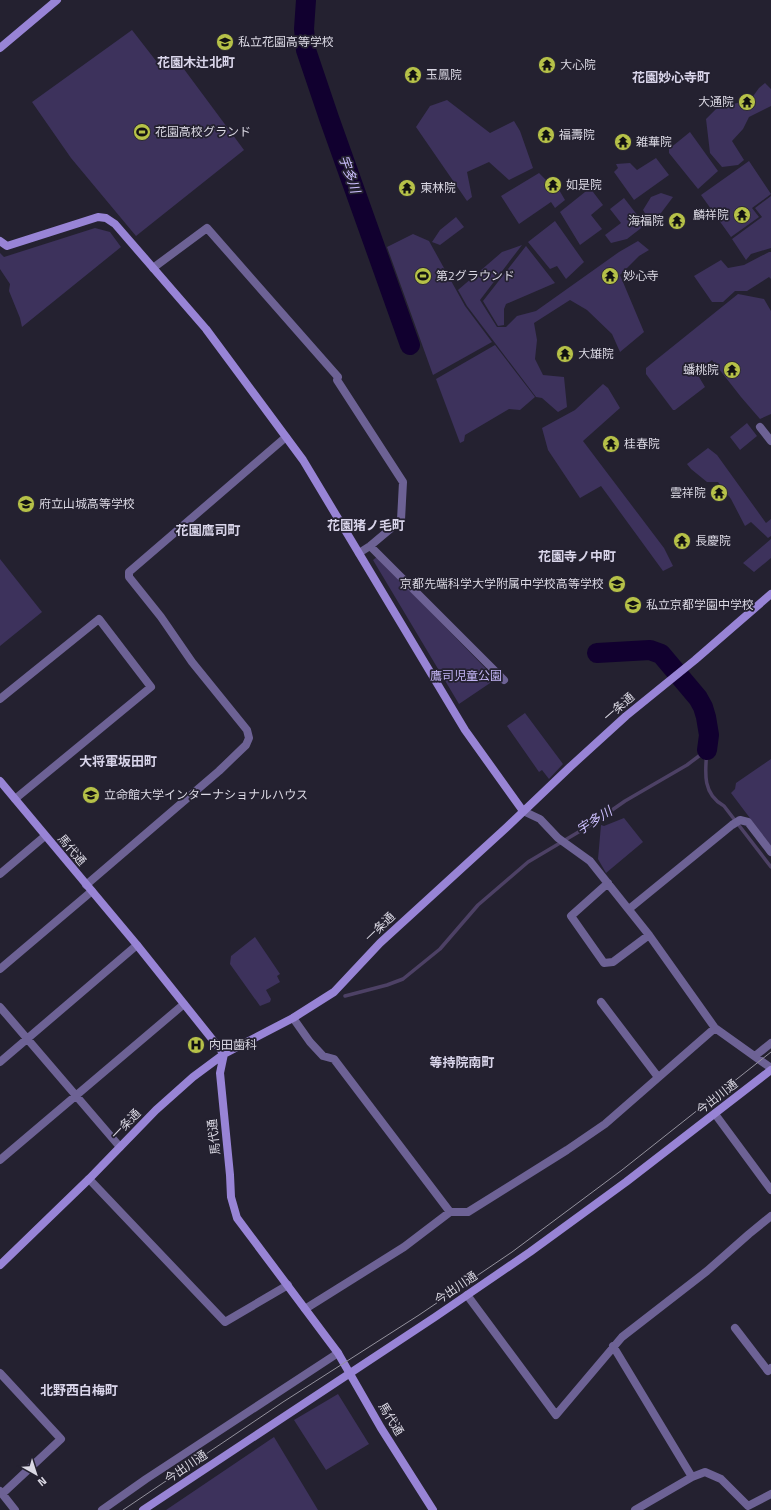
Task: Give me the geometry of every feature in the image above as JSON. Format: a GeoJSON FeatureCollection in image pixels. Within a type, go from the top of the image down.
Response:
{"type":"FeatureCollection","features":[{"type":"Feature","properties":{"kind":"street"},"geometry":{"type":"LineString","coordinates":[[0,48],[57,0]]}},
{"type":"Feature","properties":{"kind":"street"},"geometry":{"type":"LineString","coordinates":[[0,241],[7,246],[102,217],[115,224],[206,329],[302,460],[465,730],[523,811],[540,819],[561,840],[590,861],[649,935],[715,1028],[771,1069]]}},
{"type":"Feature","properties":{"kind":"street"},"geometry":{"type":"LineString","coordinates":[[153,268],[208,228],[338,377],[337,380],[402,482],[401,520],[370,546],[359,553]]}},
{"type":"Feature","properties":{"kind":"street"},"geometry":{"type":"LineString","coordinates":[[760,427],[771,441]]}},
{"type":"Feature","properties":{"kind":"street"},"geometry":{"type":"LineString","coordinates":[[0,970],[246,745],[249,738],[247,730],[192,662],[129,577],[129,572],[286,437]]}},
{"type":"Feature","properties":{"kind":"street"},"geometry":{"type":"LineString","coordinates":[[370,546],[504,680]]}},
{"type":"Feature","properties":{"kind":"street","name":"一条通"},"geometry":{"type":"LineString","coordinates":[[0,1265],[89,1179],[166,1100],[193,1077],[224,1054],[293,1018],[334,992],[380,943],[621,721],[771,594]]}},
{"type":"Feature","properties":{"kind":"street"},"geometry":{"type":"LineString","coordinates":[[0,699],[99,619],[151,687],[15,799]]}},
{"type":"Feature","properties":{"kind":"street","name":"馬代通"},"geometry":{"type":"LineString","coordinates":[[0,781],[137,945],[224,1054],[220,1073],[233,1206],[237,1218],[338,1353],[433,1510]]}},
{"type":"Feature","properties":{"kind":"street"},"geometry":{"type":"LineString","coordinates":[[629,909],[740,820],[748,822],[771,852]]}},
{"type":"Feature","properties":{"kind":"street"},"geometry":{"type":"LineString","coordinates":[[0,874],[45,836]]}},
{"type":"Feature","properties":{"kind":"street"},"geometry":{"type":"LineString","coordinates":[[608,883],[571,916],[604,963],[613,962],[649,935]]}},
{"type":"Feature","properties":{"kind":"street"},"geometry":{"type":"LineString","coordinates":[[0,1062],[137,945]]}},
{"type":"Feature","properties":{"kind":"street"},"geometry":{"type":"LineString","coordinates":[[601,1002],[658,1077]]}},
{"type":"Feature","properties":{"kind":"street"},"geometry":{"type":"LineString","coordinates":[[0,1160],[184,1004]]}},
{"type":"Feature","properties":{"kind":"street"},"geometry":{"type":"LineString","coordinates":[[0,1007],[120,1147]]}},
{"type":"Feature","properties":{"kind":"street"},"geometry":{"type":"LineString","coordinates":[[293,1018],[310,1042],[323,1056],[334,1059],[450,1212]]}},
{"type":"Feature","properties":{"kind":"street"},"geometry":{"type":"LineString","coordinates":[[305,1309],[404,1247],[450,1212],[468,1212],[567,1150],[605,1124],[715,1028]]}},
{"type":"Feature","properties":{"kind":"street"},"geometry":{"type":"LineString","coordinates":[[755,1056],[771,1043]]}},
{"type":"Feature","properties":{"kind":"street","name":"今出川通"},"geometry":{"type":"LineString","coordinates":[[143,1510],[467,1295],[561,1230],[715,1114],[771,1069]]}},
{"type":"Feature","properties":{"kind":"street"},"geometry":{"type":"LineString","coordinates":[[715,1114],[771,1190]]}},
{"type":"Feature","properties":{"kind":"street"},"geometry":{"type":"LineString","coordinates":[[89,1179],[225,1322],[288,1285]]}},
{"type":"Feature","properties":{"kind":"street"},"geometry":{"type":"LineString","coordinates":[[467,1295],[556,1415],[622,1337],[710,1269],[748,1234],[771,1216]]}},
{"type":"Feature","properties":{"kind":"street"},"geometry":{"type":"LineString","coordinates":[[735,1328],[768,1371],[771,1368]]}},
{"type":"Feature","properties":{"kind":"street"},"geometry":{"type":"LineString","coordinates":[[613,1346],[692,1477]]}},
{"type":"Feature","properties":{"kind":"street"},"geometry":{"type":"LineString","coordinates":[[102,1510],[146,1479],[338,1353]]}},
{"type":"Feature","properties":{"kind":"street"},"geometry":{"type":"LineString","coordinates":[[0,1373],[61,1439],[1,1493],[15,1510]]}},
{"type":"Feature","properties":{"kind":"street"},"geometry":{"type":"LineString","coordinates":[[635,1510],[692,1477],[706,1472],[721,1479],[748,1506],[771,1494]]}},
{"type":"Feature","properties":{"kind":"green space","name":"花園高校グランド"},"geometry":{"type":"Polygon","coordinates":[[[132,30],[160,66],[175,57],[244,150],[136,236],[71,158],[32,102],[132,30]]]}},
{"type":"Feature","properties":{"kind":"green space"},"geometry":{"type":"Polygon","coordinates":[[[765,83],[771,89],[771,106],[749,117],[743,129],[732,141],[744,160],[738,165],[722,167],[710,153],[706,119],[716,109],[751,99],[759,88],[765,83]]]}},
{"type":"Feature","properties":{"kind":"green space"},"geometry":{"type":"Polygon","coordinates":[[[447,100],[490,133],[514,121],[520,131],[533,168],[509,180],[489,162],[467,172],[472,197],[467,201],[416,127],[430,106],[447,100]]]}},
{"type":"Feature","properties":{"kind":"green space"},"geometry":{"type":"Polygon","coordinates":[[[690,132],[718,171],[698,189],[669,153],[669,149],[690,132]]]}},
{"type":"Feature","properties":{"kind":"green space"},"geometry":{"type":"Polygon","coordinates":[[[656,158],[669,175],[634,200],[614,172],[618,168],[616,164],[630,163],[637,170],[656,158]]]}},
{"type":"Feature","properties":{"kind":"green space","name":"麟祥院"},"geometry":{"type":"Polygon","coordinates":[[[749,161],[771,194],[752,208],[759,217],[731,237],[701,195],[749,161]]]}},
{"type":"Feature","properties":{"kind":"green space"},"geometry":{"type":"Polygon","coordinates":[[[539,173],[546,180],[552,178],[565,200],[555,208],[551,202],[519,224],[501,196],[539,173]]]}},
{"type":"Feature","properties":{"kind":"green space"},"geometry":{"type":"Polygon","coordinates":[[[590,188],[603,205],[591,215],[602,229],[580,245],[560,212],[590,188]]]}},
{"type":"Feature","properties":{"kind":"green space"},"geometry":{"type":"Polygon","coordinates":[[[661,193],[673,197],[652,225],[643,210],[651,197],[661,193]]]}},
{"type":"Feature","properties":{"kind":"green space"},"geometry":{"type":"Polygon","coordinates":[[[771,196],[771,248],[751,254],[746,260],[732,239],[762,217],[755,208],[771,196]]]}},
{"type":"Feature","properties":{"kind":"green space"},"geometry":{"type":"Polygon","coordinates":[[[624,198],[645,225],[627,239],[611,243],[605,235],[621,223],[610,209],[624,198]]]}},
{"type":"Feature","properties":{"kind":"green space"},"geometry":{"type":"Polygon","coordinates":[[[456,217],[464,227],[440,245],[432,242],[440,230],[456,217]]]}},
{"type":"Feature","properties":{"kind":"green space"},"geometry":{"type":"Polygon","coordinates":[[[555,221],[584,262],[566,279],[557,266],[550,269],[528,242],[555,221]]]}},
{"type":"Feature","properties":{"kind":"green space"},"geometry":{"type":"Polygon","coordinates":[[[95,228],[110,232],[121,247],[22,327],[9,291],[10,284],[0,269],[0,253],[4,257],[95,228]]]}},
{"type":"Feature","properties":{"kind":"green space","name":"第2グラウンド"},"geometry":{"type":"Polygon","coordinates":[[[413,234],[429,241],[465,306],[492,342],[433,375],[387,247],[413,234]]]}},
{"type":"Feature","properties":{"kind":"green space"},"geometry":{"type":"Polygon","coordinates":[[[638,241],[649,250],[639,256],[620,275],[644,332],[620,352],[612,334],[587,310],[570,300],[534,323],[537,340],[535,359],[543,375],[564,377],[567,407],[558,412],[542,398],[536,397],[467,306],[458,290],[502,252],[522,245],[480,300],[497,327],[506,327],[517,316],[536,311],[619,252],[638,241]]]}},
{"type":"Feature","properties":{"kind":"green space"},"geometry":{"type":"Polygon","coordinates":[[[526,246],[555,283],[506,304],[504,309],[504,325],[498,326],[483,301],[526,246]]]}},
{"type":"Feature","properties":{"kind":"green space"},"geometry":{"type":"Polygon","coordinates":[[[771,252],[771,279],[769,277],[747,291],[735,291],[723,302],[712,302],[694,276],[721,260],[728,268],[744,265],[771,252]]]}},
{"type":"Feature","properties":{"kind":"green space","name":"蟠桃院"},"geometry":{"type":"Polygon","coordinates":[[[738,294],[764,299],[771,311],[771,414],[760,419],[712,360],[696,372],[705,387],[673,410],[646,374],[646,368],[738,294]]]}},
{"type":"Feature","properties":{"kind":"green space"},"geometry":{"type":"Polygon","coordinates":[[[495,345],[535,397],[520,410],[509,409],[465,435],[464,441],[460,443],[436,379],[495,345]]]}},
{"type":"Feature","properties":{"kind":"green space"},"geometry":{"type":"Polygon","coordinates":[[[603,384],[608,388],[620,408],[583,441],[664,548],[673,566],[663,571],[601,486],[580,498],[548,450],[542,428],[575,410],[603,384]]]}},
{"type":"Feature","properties":{"kind":"green space"},"geometry":{"type":"Polygon","coordinates":[[[747,423],[757,436],[740,450],[730,437],[747,423]]]}},
{"type":"Feature","properties":{"kind":"green space"},"geometry":{"type":"Polygon","coordinates":[[[708,448],[717,455],[766,523],[771,519],[771,536],[768,538],[751,522],[745,526],[731,499],[718,482],[707,482],[687,464],[708,448]]]}},
{"type":"Feature","properties":{"kind":"green space"},"geometry":{"type":"Polygon","coordinates":[[[771,539],[771,558],[754,572],[743,563],[771,539]]]}},
{"type":"Feature","properties":{"kind":"green space","name":"鷹司児童公園"},"geometry":{"type":"Polygon","coordinates":[[[377,557],[496,679],[459,704],[373,560],[377,557]]]}},
{"type":"Feature","properties":{"kind":"green space"},"geometry":{"type":"Polygon","coordinates":[[[0,559],[42,612],[0,646],[0,559]]]}},
{"type":"Feature","properties":{"kind":"green space"},"geometry":{"type":"Polygon","coordinates":[[[525,713],[563,764],[549,779],[542,770],[539,772],[507,726],[525,713]]]}},
{"type":"Feature","properties":{"kind":"green space"},"geometry":{"type":"Polygon","coordinates":[[[771,759],[771,846],[731,793],[735,789],[736,783],[771,759]]]}},
{"type":"Feature","properties":{"kind":"green space"},"geometry":{"type":"Polygon","coordinates":[[[624,818],[643,842],[606,873],[598,859],[601,825],[604,826],[624,818]]]}},
{"type":"Feature","properties":{"kind":"green space"},"geometry":{"type":"Polygon","coordinates":[[[255,937],[280,974],[277,976],[280,982],[266,990],[271,999],[270,1002],[260,1006],[230,964],[231,956],[255,937]]]}},
{"type":"Feature","properties":{"kind":"green space"},"geometry":{"type":"Polygon","coordinates":[[[338,1394],[369,1444],[326,1470],[294,1420],[338,1394]]]}},
{"type":"Feature","properties":{"kind":"green space"},"geometry":{"type":"Polygon","coordinates":[[[274,1437],[318,1510],[166,1510],[274,1437]]]}},
{"type":"Feature","properties":{"kind":"waterway","name":"宇多川"},"geometry":{"type":"LineString","coordinates":[[306,0],[304,29],[306,50],[410,345]]}},
{"type":"Feature","properties":{"kind":"waterway","name":"宇多川"},"geometry":{"type":"LineString","coordinates":[[597,653],[650,650],[661,654],[698,698],[703,707],[709,735],[707,750]]}},
{"type":"Feature","properties":{"kind":"waterway"},"geometry":{"type":"LineString","coordinates":[[707,750],[706,782],[708,789],[717,801],[724,806],[771,867]]}},
{"type":"Feature","properties":{"kind":"waterway","name":"宇多川"},"geometry":{"type":"LineString","coordinates":[[345,996],[387,985],[403,979],[440,949],[478,905],[528,862],[592,824],[625,801],[687,765],[707,750]]}},
{"type":"Feature","properties":{"kind":"tram line"},"geometry":{"type":"LineString","coordinates":[[123,1510],[283,1402],[419,1315],[512,1252],[622,1170],[771,1052]]}},
{"type":"Feature","properties":{"kind":"place","name":"私立花園高等学校"},"geometry":{"type":"Point","coordinates":[225,42]}},
{"type":"Feature","properties":{"kind":"place","name":"大心院"},"geometry":{"type":"Point","coordinates":[547,65]}},
{"type":"Feature","properties":{"kind":"place","name":"玉鳳院"},"geometry":{"type":"Point","coordinates":[413,75]}},
{"type":"Feature","properties":{"kind":"place","name":"大通院"},"geometry":{"type":"Point","coordinates":[747,102]}},
{"type":"Feature","properties":{"kind":"place","name":"花園高校グランド"},"geometry":{"type":"Point","coordinates":[142,132]}},
{"type":"Feature","properties":{"kind":"place","name":"福壽院"},"geometry":{"type":"Point","coordinates":[546,135]}},
{"type":"Feature","properties":{"kind":"place","name":"雑華院"},"geometry":{"type":"Point","coordinates":[623,142]}},
{"type":"Feature","properties":{"kind":"place","name":"如是院"},"geometry":{"type":"Point","coordinates":[553,185]}},
{"type":"Feature","properties":{"kind":"place","name":"東林院"},"geometry":{"type":"Point","coordinates":[407,188]}},
{"type":"Feature","properties":{"kind":"place","name":"麟祥院"},"geometry":{"type":"Point","coordinates":[742,215]}},
{"type":"Feature","properties":{"kind":"place","name":"海福院"},"geometry":{"type":"Point","coordinates":[677,221]}},
{"type":"Feature","properties":{"kind":"place","name":"第2グラウンド"},"geometry":{"type":"Point","coordinates":[423,276]}},
{"type":"Feature","properties":{"kind":"place","name":"妙心寺"},"geometry":{"type":"Point","coordinates":[610,276]}},
{"type":"Feature","properties":{"kind":"place","name":"大雄院"},"geometry":{"type":"Point","coordinates":[565,354]}},
{"type":"Feature","properties":{"kind":"place","name":"蟠桃院"},"geometry":{"type":"Point","coordinates":[732,370]}},
{"type":"Feature","properties":{"kind":"place","name":"桂春院"},"geometry":{"type":"Point","coordinates":[611,444]}},
{"type":"Feature","properties":{"kind":"place","name":"雲祥院"},"geometry":{"type":"Point","coordinates":[719,493]}},
{"type":"Feature","properties":{"kind":"place","name":"府立山城高等学校"},"geometry":{"type":"Point","coordinates":[26,504]}},
{"type":"Feature","properties":{"kind":"place","name":"長慶院"},"geometry":{"type":"Point","coordinates":[682,541]}},
{"type":"Feature","properties":{"kind":"place","name":"京都先端科学大学附属中学校高等学校"},"geometry":{"type":"Point","coordinates":[617,584]}},
{"type":"Feature","properties":{"kind":"place","name":"私立京都学園中学校"},"geometry":{"type":"Point","coordinates":[633,605]}},
{"type":"Feature","properties":{"kind":"place","name":"立命館大学インターナショナルハウス"},"geometry":{"type":"Point","coordinates":[91,795]}},
{"type":"Feature","properties":{"kind":"place","name":"内田歯科"},"geometry":{"type":"Point","coordinates":[196,1045]}},
{"type":"Feature","properties":{"kind":"district","name":"花園木辻北町"},"geometry":{"type":"Point","coordinates":[196,62]}},
{"type":"Feature","properties":{"kind":"district","name":"花園妙心寺町"},"geometry":{"type":"Point","coordinates":[671,77]}},
{"type":"Feature","properties":{"kind":"district","name":"花園猪ノ毛町"},"geometry":{"type":"Point","coordinates":[366,525]}},
{"type":"Feature","properties":{"kind":"district","name":"花園鷹司町"},"geometry":{"type":"Point","coordinates":[208,530]}},
{"type":"Feature","properties":{"kind":"district","name":"花園寺ノ中町"},"geometry":{"type":"Point","coordinates":[577,556]}},
{"type":"Feature","properties":{"kind":"district","name":"大将軍坂田町"},"geometry":{"type":"Point","coordinates":[118,761]}},
{"type":"Feature","properties":{"kind":"district","name":"等持院南町"},"geometry":{"type":"Point","coordinates":[462,1062]}},
{"type":"Feature","properties":{"kind":"district","name":"北野西白梅町"},"geometry":{"type":"Point","coordinates":[79,1390]}}]}
